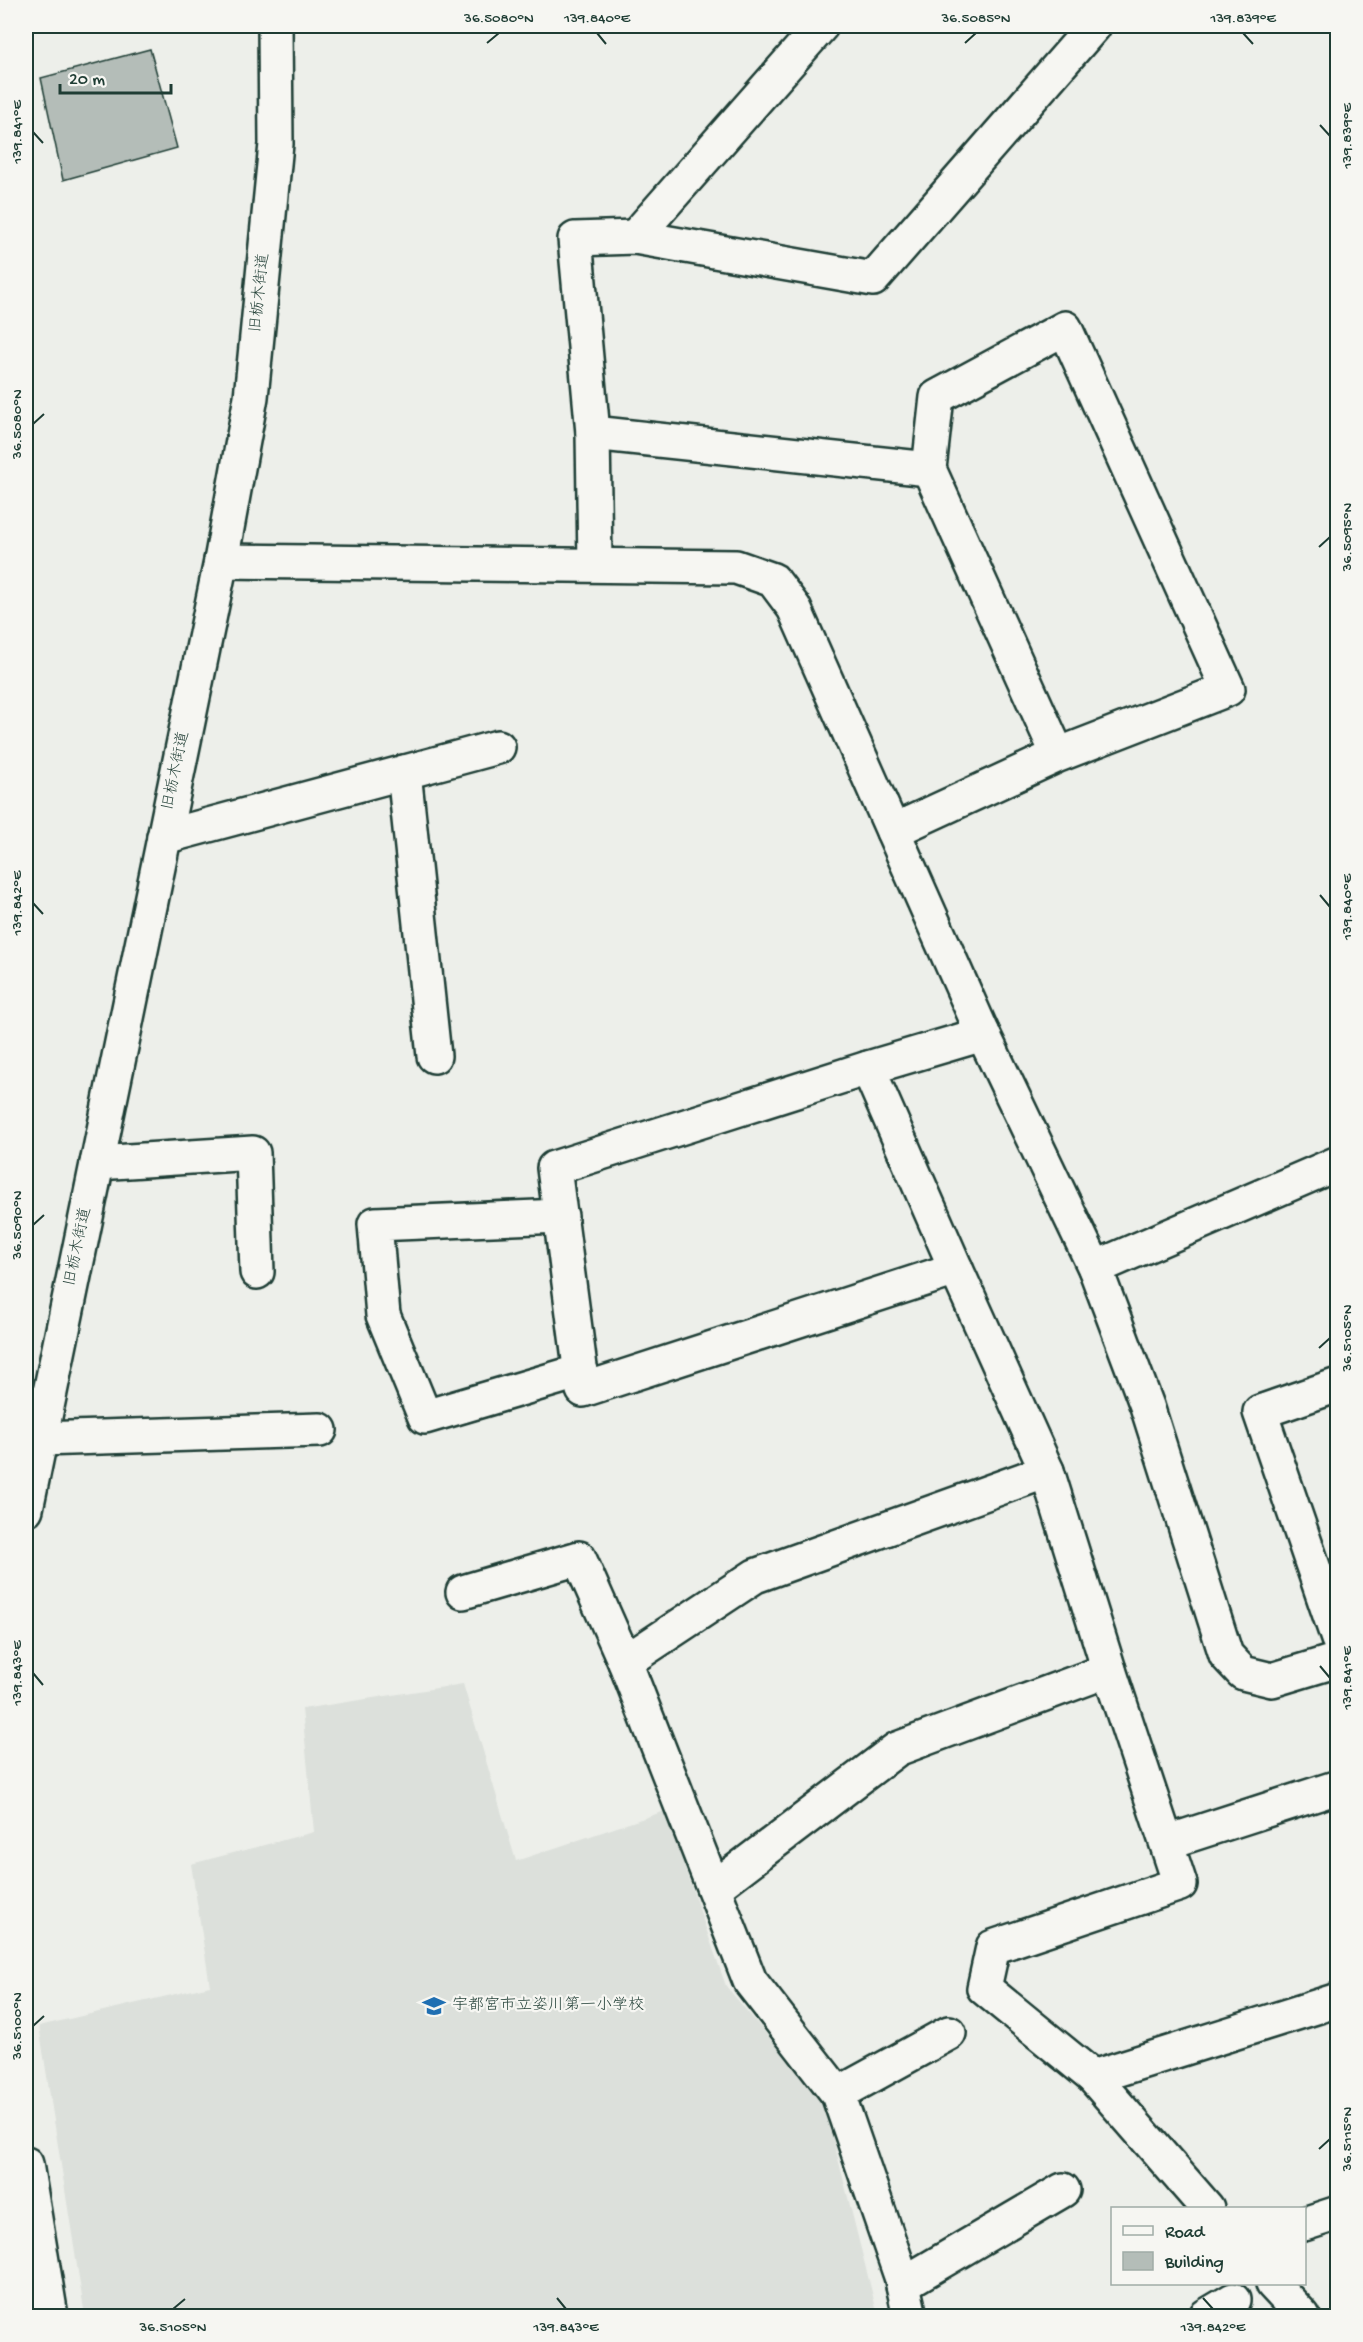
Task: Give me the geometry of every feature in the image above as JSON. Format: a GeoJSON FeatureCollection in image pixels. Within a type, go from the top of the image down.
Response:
{"type":"FeatureCollection","features":[{"type":"Feature","properties":{"kind":"street","name":"旧栃木街道"},"geometry":{"type":"LineString","coordinates":[[26,1509],[221,561],[252,385],[276,144],[275,26]]}},
{"type":"Feature","properties":{"kind":"street"},"geometry":{"type":"LineString","coordinates":[[635,237],[821,26]]}},
{"type":"Feature","properties":{"kind":"street"},"geometry":{"type":"LineString","coordinates":[[595,564],[592,433],[574,239],[635,237],[873,279],[1094,26]]}},
{"type":"Feature","properties":{"kind":"street"},"geometry":{"type":"LineString","coordinates":[[893,831],[1058,755],[1228,689],[1065,328],[937,397],[929,469],[1058,755]]}},
{"type":"Feature","properties":{"kind":"street"},"geometry":{"type":"LineString","coordinates":[[592,433],[929,469]]}},
{"type":"Feature","properties":{"kind":"street"},"geometry":{"type":"LineString","coordinates":[[221,561],[736,567],[773,580],[794,608],[983,1034],[1095,1268],[1147,1406],[1226,1655],[1243,1673],[1272,1680],[1338,1660]]}},
{"type":"Feature","properties":{"kind":"street"},"geometry":{"type":"LineString","coordinates":[[164,837],[498,747]]}},
{"type":"Feature","properties":{"kind":"street"},"geometry":{"type":"LineString","coordinates":[[404,772],[434,1056]]}},
{"type":"Feature","properties":{"kind":"street"},"geometry":{"type":"LineString","coordinates":[[956,1269],[583,1390],[554,1168],[868,1068],[983,1034]]}},
{"type":"Feature","properties":{"kind":"street"},"geometry":{"type":"LineString","coordinates":[[868,1068],[1047,1471],[1109,1670],[1168,1842],[1180,1884],[993,1947],[984,1988],[1093,2078],[1206,2207]]}},
{"type":"Feature","properties":{"kind":"street"},"geometry":{"type":"LineString","coordinates":[[97,1163],[253,1153],[257,1272]]}},
{"type":"Feature","properties":{"kind":"street"},"geometry":{"type":"LineString","coordinates":[[1095,1268],[1336,1164],[1338,1168]]}},
{"type":"Feature","properties":{"kind":"street"},"geometry":{"type":"LineString","coordinates":[[561,1215],[375,1224],[383,1315],[425,1417],[581,1371]]}},
{"type":"Feature","properties":{"kind":"street"},"geometry":{"type":"LineString","coordinates":[[1338,1385],[1260,1412],[1338,1639]]}},
{"type":"Feature","properties":{"kind":"street"},"geometry":{"type":"LineString","coordinates":[[40,1439],[320,1430]]}},
{"type":"Feature","properties":{"kind":"street"},"geometry":{"type":"LineString","coordinates":[[626,1662],[754,1576],[1047,1471]]}},
{"type":"Feature","properties":{"kind":"street"},"geometry":{"type":"LineString","coordinates":[[463,1592],[579,1558],[626,1662],[750,1981],[838,2094],[903,2284],[910,2316]]}},
{"type":"Feature","properties":{"kind":"street"},"geometry":{"type":"LineString","coordinates":[[714,1888],[897,1749],[1109,1670]]}},
{"type":"Feature","properties":{"kind":"street"},"geometry":{"type":"LineString","coordinates":[[1168,1842],[1338,1787]]}},
{"type":"Feature","properties":{"kind":"street"},"geometry":{"type":"LineString","coordinates":[[1093,2078],[1338,2000]]}},
{"type":"Feature","properties":{"kind":"street"},"geometry":{"type":"LineString","coordinates":[[838,2094],[949,2033]]}},
{"type":"Feature","properties":{"kind":"street"},"geometry":{"type":"LineString","coordinates":[[26,2164],[51,2316]]}},
{"type":"Feature","properties":{"kind":"street"},"geometry":{"type":"LineString","coordinates":[[903,2284],[1063,2190]]}},
{"type":"Feature","properties":{"kind":"street"},"geometry":{"type":"LineString","coordinates":[[1306,2224],[1338,2213]]}},
{"type":"Feature","properties":{"kind":"street"},"geometry":{"type":"LineString","coordinates":[[1275,2285],[1303,2316]]}},
{"type":"Feature","properties":{"kind":"street"},"geometry":{"type":"LineString","coordinates":[[1206,2316],[1233,2300]]}},
{"type":"Feature","properties":{"kind":"shaded area","name":"宇都宮市立姿川第一小学校"},"geometry":{"type":"Polygon","coordinates":[[[463,1684],[516,1861],[665,1811],[726,1986],[824,2103],[878,2316],[85,2316],[39,2026],[210,1986],[191,1864],[314,1832],[302,1709],[463,1684]]]}},
{"type":"Feature","properties":{"kind":"building"},"geometry":{"type":"Polygon","coordinates":[[[150,49],[177,148],[63,180],[41,78],[150,49]]]}},
{"type":"Feature","properties":{"kind":"place","name":"宇都宮市立姿川第一小学校"},"geometry":{"type":"Point","coordinates":[434,2006]}}]}
